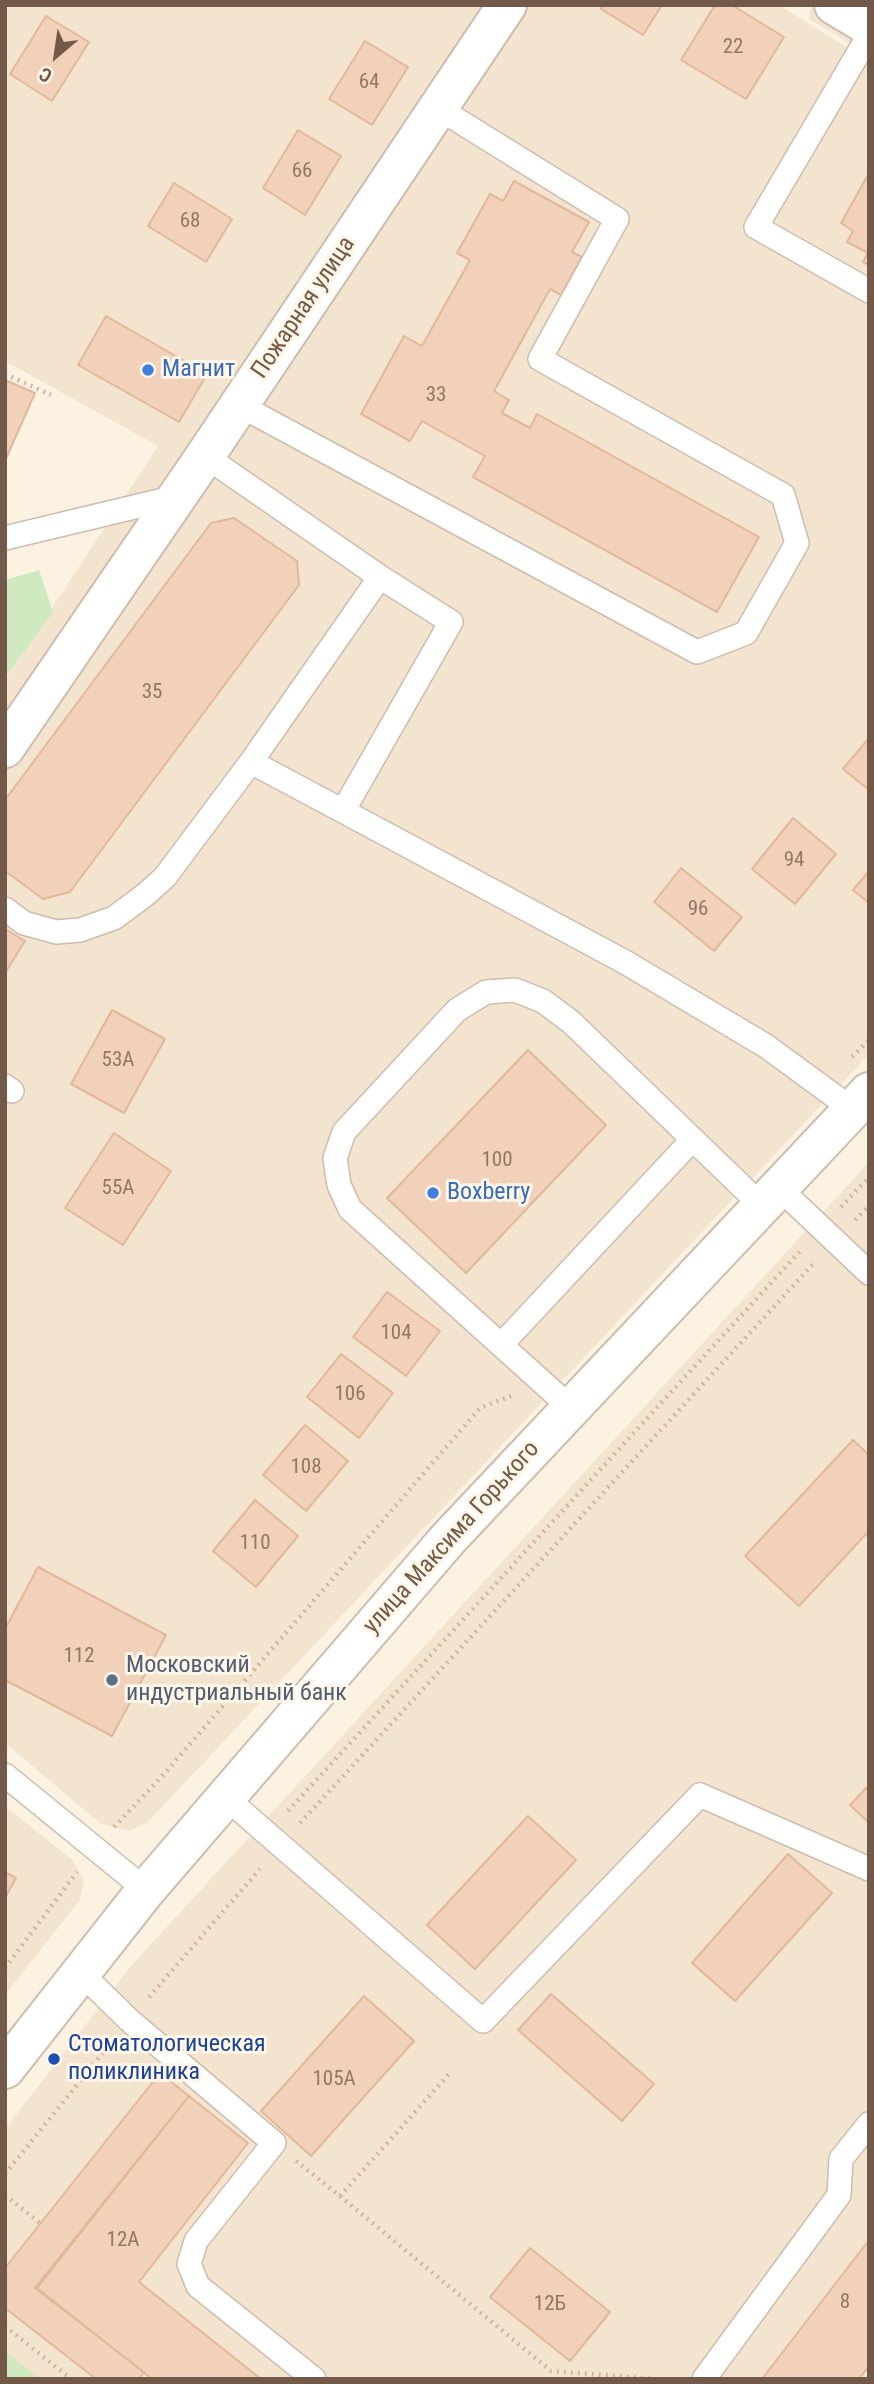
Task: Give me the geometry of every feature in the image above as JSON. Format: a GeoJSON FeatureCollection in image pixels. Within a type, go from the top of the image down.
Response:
{"type":"FeatureCollection","features":[{"type":"Feature","properties":{"kind":"street","name":"Пожарная улица"},"geometry":{"type":"LineString","coordinates":[[5,748],[205,456],[507,5]]}},
{"type":"Feature","properties":{"kind":"street","name":"улица Максима Горького"},"geometry":{"type":"LineString","coordinates":[[5,2069],[146,1889],[448,1539],[557,1396],[770,1196],[860,1101]]}},
{"type":"Feature","properties":{"kind":"lane"},"geometry":{"type":"LineString","coordinates":[[858,18],[756,227],[869,291]]}},
{"type":"Feature","properties":{"kind":"lane"},"geometry":{"type":"LineString","coordinates":[[239,405],[697,652],[746,633],[797,543],[782,495],[540,359],[617,219],[438,108]]}},
{"type":"Feature","properties":{"kind":"lane"},"geometry":{"type":"LineString","coordinates":[[205,456],[380,577],[452,622],[343,811]]}},
{"type":"Feature","properties":{"kind":"lane"},"geometry":{"type":"LineString","coordinates":[[5,538],[176,497]]}},
{"type":"Feature","properties":{"kind":"lane"},"geometry":{"type":"LineString","coordinates":[[5,909],[24,923],[56,932],[80,930],[114,918],[165,877],[251,762],[380,577]]}},
{"type":"Feature","properties":{"kind":"lane"},"geometry":{"type":"LineString","coordinates":[[251,762],[625,962],[766,1046],[822,1086],[860,1101]]}},
{"type":"Feature","properties":{"kind":"lane"},"geometry":{"type":"LineString","coordinates":[[557,1396],[350,1209],[339,1185],[335,1158],[344,1132],[457,1010],[486,992],[515,990],[543,1001],[571,1022],[692,1140],[829,1234],[869,1273]]}},
{"type":"Feature","properties":{"kind":"lane"},"geometry":{"type":"LineString","coordinates":[[502,1344],[692,1140]]}},
{"type":"Feature","properties":{"kind":"lane"},"geometry":{"type":"LineString","coordinates":[[5,1775],[146,1889]]}},
{"type":"Feature","properties":{"kind":"lane"},"geometry":{"type":"LineString","coordinates":[[225,1797],[483,2021],[700,1795],[869,1869]]}},
{"type":"Feature","properties":{"kind":"lane"},"geometry":{"type":"LineString","coordinates":[[80,1972],[129,2020],[274,2143],[196,2241],[189,2264],[198,2286],[314,2379]]}},
{"type":"Feature","properties":{"kind":"lane"},"geometry":{"type":"LineString","coordinates":[[704,2379],[839,2194],[841,2159],[869,2124]]}},
{"type":"Feature","properties":{"kind":"path"},"geometry":{"type":"LineString","coordinates":[[5,374],[51,395]]}},
{"type":"Feature","properties":{"kind":"path"},"geometry":{"type":"LineString","coordinates":[[822,1086],[869,1040]]}},
{"type":"Feature","properties":{"kind":"path"},"geometry":{"type":"LineString","coordinates":[[5,2174],[129,2020],[280,1845],[829,1234],[869,1177]]}},
{"type":"Feature","properties":{"kind":"path"},"geometry":{"type":"LineString","coordinates":[[280,1845],[284,1815],[829,1234],[869,1206]]}},
{"type":"Feature","properties":{"kind":"path"},"geometry":{"type":"LineString","coordinates":[[5,1968],[95,1847],[165,1773],[480,1408],[557,1396]]}},
{"type":"Feature","properties":{"kind":"path"},"geometry":{"type":"LineString","coordinates":[[340,2196],[449,2074]]}},
{"type":"Feature","properties":{"kind":"path"},"geometry":{"type":"LineString","coordinates":[[274,2143],[551,2371],[654,2379]]}},
{"type":"Feature","properties":{"kind":"path"},"geometry":{"type":"LineString","coordinates":[[5,2195],[40,2223]]}},
{"type":"Feature","properties":{"kind":"path"},"geometry":{"type":"LineString","coordinates":[[5,2326],[71,2379]]}},
{"type":"Feature","properties":{"kind":"shaded area"},"geometry":{"type":"Polygon","coordinates":[[[5,5],[779,5],[869,61],[869,1054],[148,1822],[130,1831],[101,1824],[5,1743],[5,680],[158,446],[5,361],[5,5]]]}},
{"type":"Feature","properties":{"kind":"shaded area"},"geometry":{"type":"Polygon","coordinates":[[[811,5],[869,5],[869,55],[809,19],[811,5]]]}},
{"type":"Feature","properties":{"kind":"shaded area"},"geometry":{"type":"Polygon","coordinates":[[[869,1162],[869,2379],[5,2379],[5,2129],[130,1967],[869,1162]]]}},
{"type":"Feature","properties":{"kind":"shaded area"},"geometry":{"type":"Polygon","coordinates":[[[5,1806],[72,1860],[84,1879],[80,1900],[5,1995],[5,1806]]]}},
{"type":"Feature","properties":{"kind":"green space"},"geometry":{"type":"Polygon","coordinates":[[[39,570],[53,612],[5,678],[5,580],[39,570]]]}},
{"type":"Feature","properties":{"kind":"green space"},"geometry":{"type":"Polygon","coordinates":[[[5,2351],[40,2379],[5,2379],[5,2351]]]}},
{"type":"Feature","properties":{"kind":"building"},"geometry":{"type":"Polygon","coordinates":[[[603,5],[662,5],[643,35],[601,9],[603,5]]]}},
{"type":"Feature","properties":{"kind":"building"},"geometry":{"type":"Polygon","coordinates":[[[715,5],[732,5],[784,37],[746,99],[681,60],[715,5]]]}},
{"type":"Feature","properties":{"kind":"building"},"geometry":{"type":"Polygon","coordinates":[[[46,16],[89,42],[52,101],[10,74],[46,16]]]}},
{"type":"Feature","properties":{"kind":"building"},"geometry":{"type":"Polygon","coordinates":[[[365,41],[408,67],[372,125],[329,99],[365,41]]]}},
{"type":"Feature","properties":{"kind":"building"},"geometry":{"type":"Polygon","coordinates":[[[298,130],[341,156],[305,215],[263,188],[298,130]]]}},
{"type":"Feature","properties":{"kind":"building"},"geometry":{"type":"Polygon","coordinates":[[[869,173],[869,265],[863,262],[868,253],[847,242],[853,231],[841,223],[869,173]]]}},
{"type":"Feature","properties":{"kind":"building"},"geometry":{"type":"Polygon","coordinates":[[[514,181],[589,222],[572,252],[582,257],[561,295],[550,289],[494,391],[509,400],[502,413],[530,428],[537,414],[759,537],[717,612],[473,477],[485,456],[422,421],[410,441],[361,414],[404,336],[422,346],[470,260],[457,253],[490,194],[503,201],[514,181]]]}},
{"type":"Feature","properties":{"kind":"building"},"geometry":{"type":"Polygon","coordinates":[[[174,183],[232,219],[206,262],[148,226],[174,183]]]}},
{"type":"Feature","properties":{"kind":"building"},"geometry":{"type":"Polygon","coordinates":[[[106,316],[207,374],[179,422],[78,365],[106,316]]]}},
{"type":"Feature","properties":{"kind":"building"},"geometry":{"type":"Polygon","coordinates":[[[5,380],[35,393],[5,461],[5,380]]]}},
{"type":"Feature","properties":{"kind":"building"},"geometry":{"type":"Polygon","coordinates":[[[234,518],[297,561],[299,585],[70,892],[43,899],[5,871],[5,800],[211,523],[234,518]]]}},
{"type":"Feature","properties":{"kind":"building"},"geometry":{"type":"Polygon","coordinates":[[[869,738],[869,790],[843,769],[869,738]]]}},
{"type":"Feature","properties":{"kind":"building"},"geometry":{"type":"Polygon","coordinates":[[[793,818],[836,854],[795,904],[752,869],[793,818]]]}},
{"type":"Feature","properties":{"kind":"building"},"geometry":{"type":"Polygon","coordinates":[[[681,868],[742,917],[714,951],[654,902],[681,868]]]}},
{"type":"Feature","properties":{"kind":"building"},"geometry":{"type":"Polygon","coordinates":[[[869,871],[869,903],[853,890],[869,871]]]}},
{"type":"Feature","properties":{"kind":"building"},"geometry":{"type":"Polygon","coordinates":[[[5,929],[25,941],[5,973],[5,929]]]}},
{"type":"Feature","properties":{"kind":"building"},"geometry":{"type":"Polygon","coordinates":[[[112,1010],[165,1039],[124,1113],[71,1084],[112,1010]]]}},
{"type":"Feature","properties":{"kind":"building"},"geometry":{"type":"Polygon","coordinates":[[[528,1050],[606,1125],[466,1273],[387,1198],[528,1050]]]}},
{"type":"Feature","properties":{"kind":"building"},"geometry":{"type":"Polygon","coordinates":[[[114,1133],[171,1171],[123,1245],[65,1208],[114,1133]]]}},
{"type":"Feature","properties":{"kind":"building"},"geometry":{"type":"Polygon","coordinates":[[[387,1292],[440,1331],[406,1376],[353,1337],[387,1292]]]}},
{"type":"Feature","properties":{"kind":"building"},"geometry":{"type":"Polygon","coordinates":[[[341,1354],[393,1393],[359,1438],[307,1397],[341,1354]]]}},
{"type":"Feature","properties":{"kind":"building"},"geometry":{"type":"Polygon","coordinates":[[[305,1425],[348,1461],[306,1511],[263,1475],[305,1425]]]}},
{"type":"Feature","properties":{"kind":"building"},"geometry":{"type":"Polygon","coordinates":[[[853,1440],[869,1455],[869,1531],[799,1606],[745,1556],[853,1440]]]}},
{"type":"Feature","properties":{"kind":"building"},"geometry":{"type":"Polygon","coordinates":[[[255,1500],[298,1536],[256,1587],[213,1551],[255,1500]]]}},
{"type":"Feature","properties":{"kind":"building"},"geometry":{"type":"Polygon","coordinates":[[[38,1567],[166,1635],[112,1736],[5,1680],[5,1629],[38,1567]]]}},
{"type":"Feature","properties":{"kind":"building"},"geometry":{"type":"Polygon","coordinates":[[[869,1785],[869,1823],[850,1805],[869,1785]]]}},
{"type":"Feature","properties":{"kind":"building"},"geometry":{"type":"Polygon","coordinates":[[[528,1816],[576,1860],[475,1969],[427,1925],[528,1816]]]}},
{"type":"Feature","properties":{"kind":"building"},"geometry":{"type":"Polygon","coordinates":[[[788,1854],[832,1893],[735,2001],[692,1963],[788,1854]]]}},
{"type":"Feature","properties":{"kind":"building"},"geometry":{"type":"Polygon","coordinates":[[[5,1872],[16,1878],[5,1898],[5,1872]]]}},
{"type":"Feature","properties":{"kind":"building"},"geometry":{"type":"Polygon","coordinates":[[[551,1994],[654,2084],[622,2121],[518,2030],[551,1994]]]}},
{"type":"Feature","properties":{"kind":"building"},"geometry":{"type":"Polygon","coordinates":[[[364,1996],[414,2041],[311,2156],[261,2111],[364,1996]]]}},
{"type":"Feature","properties":{"kind":"building"},"geometry":{"type":"Polygon","coordinates":[[[160,2073],[189,2096],[35,2288],[144,2372],[139,2379],[96,2379],[5,2308],[5,2268],[160,2073]]]}},
{"type":"Feature","properties":{"kind":"building"},"geometry":{"type":"Polygon","coordinates":[[[189,2096],[248,2143],[139,2282],[261,2379],[152,2379],[37,2288],[189,2096]]]}},
{"type":"Feature","properties":{"kind":"building"},"geometry":{"type":"Polygon","coordinates":[[[869,2240],[869,2366],[859,2379],[762,2379],[869,2240]]]}},
{"type":"Feature","properties":{"kind":"building"},"geometry":{"type":"Polygon","coordinates":[[[530,2248],[610,2312],[570,2361],[490,2297],[530,2248]]]}},
{"type":"Feature","properties":{"kind":"place","name":"Магнит"},"geometry":{"type":"Point","coordinates":[148,370]}},
{"type":"Feature","properties":{"kind":"place","name":"Boxberry"},"geometry":{"type":"Point","coordinates":[433,1193]}},
{"type":"Feature","properties":{"kind":"place","name":"Московский индустриальный банк"},"geometry":{"type":"Point","coordinates":[112,1680]}},
{"type":"Feature","properties":{"kind":"place","name":"Стоматологическая поликлиника"},"geometry":{"type":"Point","coordinates":[54,2059]}}]}
